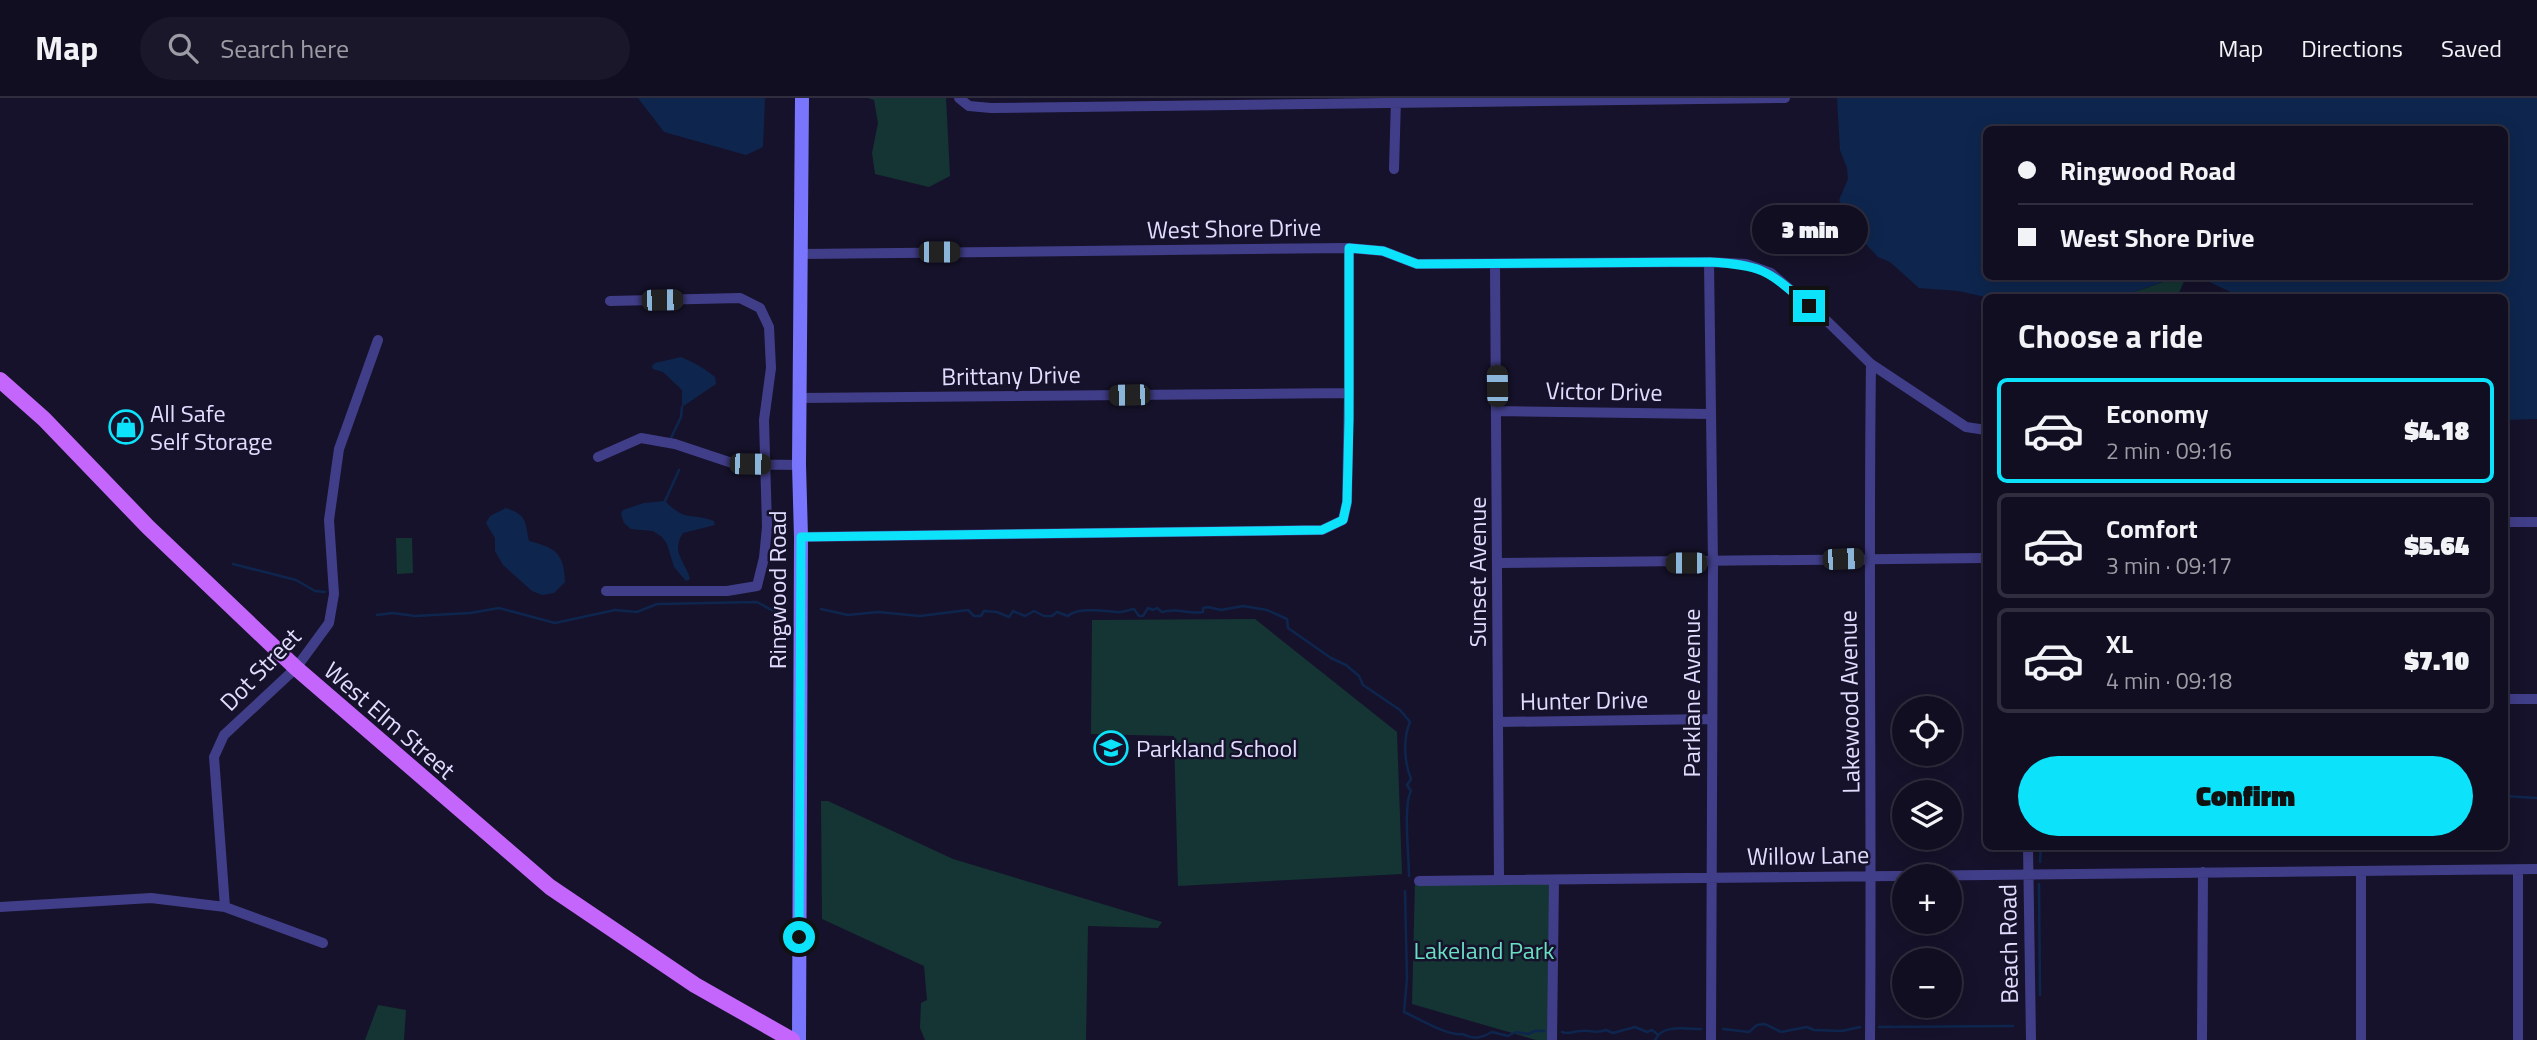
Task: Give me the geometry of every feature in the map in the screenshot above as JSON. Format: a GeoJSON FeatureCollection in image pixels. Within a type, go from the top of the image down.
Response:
{"type":"FeatureCollection","features":[{"type":"Feature","properties":{"kind":"main road","name":"West Elm Street"},"geometry":{"type":"LineString","coordinates":[[0,380],[44,419],[148,527],[296,668],[550,887],[695,985],[792,1040]]}},
{"type":"Feature","properties":{"kind":"street","name":"Ringwood Road"},"geometry":{"type":"LineString","coordinates":[[799,1040],[802,98]]}},
{"type":"Feature","properties":{"kind":"street"},"geometry":{"type":"LineString","coordinates":[[959,99],[970,106],[992,108],[1396,100],[1785,98]]}},
{"type":"Feature","properties":{"kind":"street"},"geometry":{"type":"LineString","coordinates":[[1394,169],[1396,100]]}},
{"type":"Feature","properties":{"kind":"street","name":"West Shore Drive"},"geometry":{"type":"LineString","coordinates":[[802,254],[1349,248],[1383,251],[1417,264],[1746,264],[1771,273],[1828,322],[1871,364],[1966,427],[1983,430]]}},
{"type":"Feature","properties":{"kind":"street"},"geometry":{"type":"LineString","coordinates":[[801,537],[1322,530],[1343,520],[1347,502],[1349,248]]}},
{"type":"Feature","properties":{"kind":"street","name":"Parklane Avenue"},"geometry":{"type":"LineString","coordinates":[[1709,262],[1713,563],[1711,1040]]}},
{"type":"Feature","properties":{"kind":"street","name":"Sunset Avenue"},"geometry":{"type":"LineString","coordinates":[[1495,264],[1499,880]]}},
{"type":"Feature","properties":{"kind":"street"},"geometry":{"type":"LineString","coordinates":[[606,592],[727,592],[757,586],[764,558],[766,527],[764,420],[770,354],[769,327],[760,308],[740,298],[610,301]]}},
{"type":"Feature","properties":{"kind":"street","name":"Dot Street"},"geometry":{"type":"LineString","coordinates":[[225,907],[214,758],[224,735],[296,668],[325,631],[333,612],[329,520],[339,449],[377,340]]}},
{"type":"Feature","properties":{"kind":"street","name":"Lakewood Avenue"},"geometry":{"type":"LineString","coordinates":[[1870,1040],[1868,558],[1871,364]]}},
{"type":"Feature","properties":{"kind":"street","name":"Brittany Drive"},"geometry":{"type":"LineString","coordinates":[[800,398],[1349,393]]}},
{"type":"Feature","properties":{"kind":"street","name":"Victor Drive"},"geometry":{"type":"LineString","coordinates":[[1497,411],[1710,414]]}},
{"type":"Feature","properties":{"kind":"street"},"geometry":{"type":"LineString","coordinates":[[598,457],[641,438],[675,444],[736,464],[799,465]]}},
{"type":"Feature","properties":{"kind":"street"},"geometry":{"type":"LineString","coordinates":[[2508,522],[2537,522]]}},
{"type":"Feature","properties":{"kind":"street"},"geometry":{"type":"LineString","coordinates":[[1498,563],[1713,563],[1868,558],[1983,558]]}},
{"type":"Feature","properties":{"kind":"street"},"geometry":{"type":"LineString","coordinates":[[2508,699],[2537,699]]}},
{"type":"Feature","properties":{"kind":"street","name":"Hunter Drive"},"geometry":{"type":"LineString","coordinates":[[1498,722],[1712,719]]}},
{"type":"Feature","properties":{"kind":"street","name":"Beach Road"},"geometry":{"type":"LineString","coordinates":[[2028,850],[2031,1040]]}},
{"type":"Feature","properties":{"kind":"street","name":"Willow Lane"},"geometry":{"type":"LineString","coordinates":[[1419,881],[2537,869]]}},
{"type":"Feature","properties":{"kind":"street"},"geometry":{"type":"LineString","coordinates":[[2518,870],[2518,1040]]}},
{"type":"Feature","properties":{"kind":"street"},"geometry":{"type":"LineString","coordinates":[[2361,871],[2361,1040]]}},
{"type":"Feature","properties":{"kind":"street"},"geometry":{"type":"LineString","coordinates":[[2202,1040],[2203,872]]}},
{"type":"Feature","properties":{"kind":"street"},"geometry":{"type":"LineString","coordinates":[[1552,1040],[1554,880]]}},
{"type":"Feature","properties":{"kind":"street"},"geometry":{"type":"LineString","coordinates":[[0,907],[151,898],[225,907],[323,943]]}},
{"type":"Feature","properties":{"kind":"green space"},"geometry":{"type":"Polygon","coordinates":[[[868,98],[946,98],[950,176],[929,187],[875,174],[872,153],[878,123],[874,100],[868,98]]]}},
{"type":"Feature","properties":{"kind":"green space"},"geometry":{"type":"Polygon","coordinates":[[[2168,280],[2185,280],[2178,294],[2121,294],[2168,280]]]}},
{"type":"Feature","properties":{"kind":"green space"},"geometry":{"type":"Polygon","coordinates":[[[396,538],[412,538],[413,573],[397,574],[396,538]]]}},
{"type":"Feature","properties":{"kind":"green space"},"geometry":{"type":"Polygon","coordinates":[[[1255,619],[1397,732],[1402,874],[1178,886],[1174,736],[1091,734],[1092,620],[1255,619]]]}},
{"type":"Feature","properties":{"kind":"green space"},"geometry":{"type":"Polygon","coordinates":[[[821,801],[828,801],[953,859],[1162,922],[1158,928],[1088,926],[1086,1040],[925,1040],[920,1028],[921,1003],[927,1000],[924,966],[822,919],[821,801]]]}},
{"type":"Feature","properties":{"kind":"green space","name":"Lakeland Park"},"geometry":{"type":"Polygon","coordinates":[[[1554,880],[1552,1040],[1536,1040],[1412,1004],[1415,881],[1554,880]]]}},
{"type":"Feature","properties":{"kind":"green space"},"geometry":{"type":"Polygon","coordinates":[[[378,1005],[406,1010],[404,1040],[365,1040],[378,1005]]]}},
{"type":"Feature","properties":{"kind":"water"},"geometry":{"type":"Polygon","coordinates":[[[638,98],[765,98],[763,147],[746,155],[664,132],[638,98]]]}},
{"type":"Feature","properties":{"kind":"water"},"geometry":{"type":"Polygon","coordinates":[[[1837,98],[2537,98],[2537,419],[2508,420],[2508,294],[2235,294],[2205,280],[2508,280],[2508,126],[1983,126],[1983,280],[2169,280],[2120,294],[1983,294],[1983,297],[1959,291],[1919,288],[1890,262],[1878,257],[1860,238],[1852,218],[1844,211],[1839,200],[1848,179],[1840,150],[1837,98]]]}},
{"type":"Feature","properties":{"kind":"water"},"geometry":{"type":"Polygon","coordinates":[[[681,357],[715,377],[716,384],[682,407],[682,390],[663,372],[653,369],[652,366],[681,357]]]}},
{"type":"Feature","properties":{"kind":"water"},"geometry":{"type":"Polygon","coordinates":[[[665,501],[684,515],[714,521],[715,525],[683,533],[679,540],[678,552],[690,579],[686,581],[674,567],[662,537],[653,531],[631,529],[624,523],[621,514],[623,510],[644,503],[665,501]]]}},
{"type":"Feature","properties":{"kind":"water"},"geometry":{"type":"Polygon","coordinates":[[[506,508],[518,513],[524,520],[529,541],[552,549],[560,558],[565,582],[554,593],[542,595],[532,591],[503,565],[495,551],[495,538],[486,523],[490,516],[506,508]]]}},
{"type":"Feature","properties":{"kind":"waterway"},"geometry":{"type":"LineString","coordinates":[[671,438],[681,417],[682,407]]}},
{"type":"Feature","properties":{"kind":"waterway"},"geometry":{"type":"LineString","coordinates":[[665,501],[679,470]]}},
{"type":"Feature","properties":{"kind":"waterway"},"geometry":{"type":"LineString","coordinates":[[233,564],[296,580],[315,591],[325,592]]}},
{"type":"Feature","properties":{"kind":"waterway"},"geometry":{"type":"LineString","coordinates":[[377,615],[470,613],[499,608],[555,623],[615,610],[637,612],[657,604],[757,602],[777,613],[787,603]]}},
{"type":"Feature","properties":{"kind":"waterway"},"geometry":{"type":"LineString","coordinates":[[821,609],[848,615],[878,612],[920,616],[968,610],[974,616],[981,616],[984,611],[1009,617],[1013,611],[1025,616],[1034,611],[1044,616],[1052,616],[1057,612],[1068,616],[1084,611],[1119,612],[1134,609],[1139,616],[1143,616],[1148,608],[1157,608],[1162,612],[1174,610],[1197,613],[1208,607],[1221,610],[1243,606],[1267,610],[1287,619],[1288,628],[1331,658],[1346,665],[1359,676],[1363,685],[1400,710],[1410,722],[1405,750],[1411,779],[1407,785],[1411,791],[1407,819],[1409,876]]}},
{"type":"Feature","properties":{"kind":"waterway"},"geometry":{"type":"LineString","coordinates":[[2508,796],[2537,798]]}},
{"type":"Feature","properties":{"kind":"waterway"},"geometry":{"type":"LineString","coordinates":[[2040,862],[2041,850]]}},
{"type":"Feature","properties":{"kind":"waterway"},"geometry":{"type":"LineString","coordinates":[[2039,884],[2040,995]]}},
{"type":"Feature","properties":{"kind":"waterway"},"geometry":{"type":"LineString","coordinates":[[1405,891],[1407,979],[1404,1012],[1442,1030],[1474,1038],[1492,1032],[1508,1036],[1516,1032],[1528,1034],[1544,1031]]}},
{"type":"Feature","properties":{"kind":"waterway"},"geometry":{"type":"LineString","coordinates":[[1723,1029],[1749,1032],[1757,1025],[1765,1024],[1781,1032],[1807,1027],[1814,1030],[1842,1031],[1860,1027]]}},
{"type":"Feature","properties":{"kind":"waterway"},"geometry":{"type":"LineString","coordinates":[[1879,1027],[2013,1026]]}},
{"type":"Feature","properties":{"kind":"waterway"},"geometry":{"type":"LineString","coordinates":[[1562,1032],[1606,1030],[1613,1033],[1635,1027],[1647,1032],[1652,1030],[1657,1034]]}},
{"type":"Feature","properties":{"kind":"waterway"},"geometry":{"type":"LineString","coordinates":[[1655,1040],[1669,1029],[1701,1029]]}},
{"type":"Feature","properties":{"kind":"place","name":"All Safe Self Storage"},"geometry":{"type":"Point","coordinates":[126,427]}},
{"type":"Feature","properties":{"kind":"place","name":"Parkland School"},"geometry":{"type":"Point","coordinates":[1111,748]}},
{"type":"Feature","properties":{"kind":"route"},"geometry":{"type":"LineString","coordinates":[[799,937],[801,537],[1322,530],[1343,520],[1347,502],[1349,420],[1349,248],[1383,251],[1417,264],[1746,264],[1771,273],[1809,306]]}}]}
